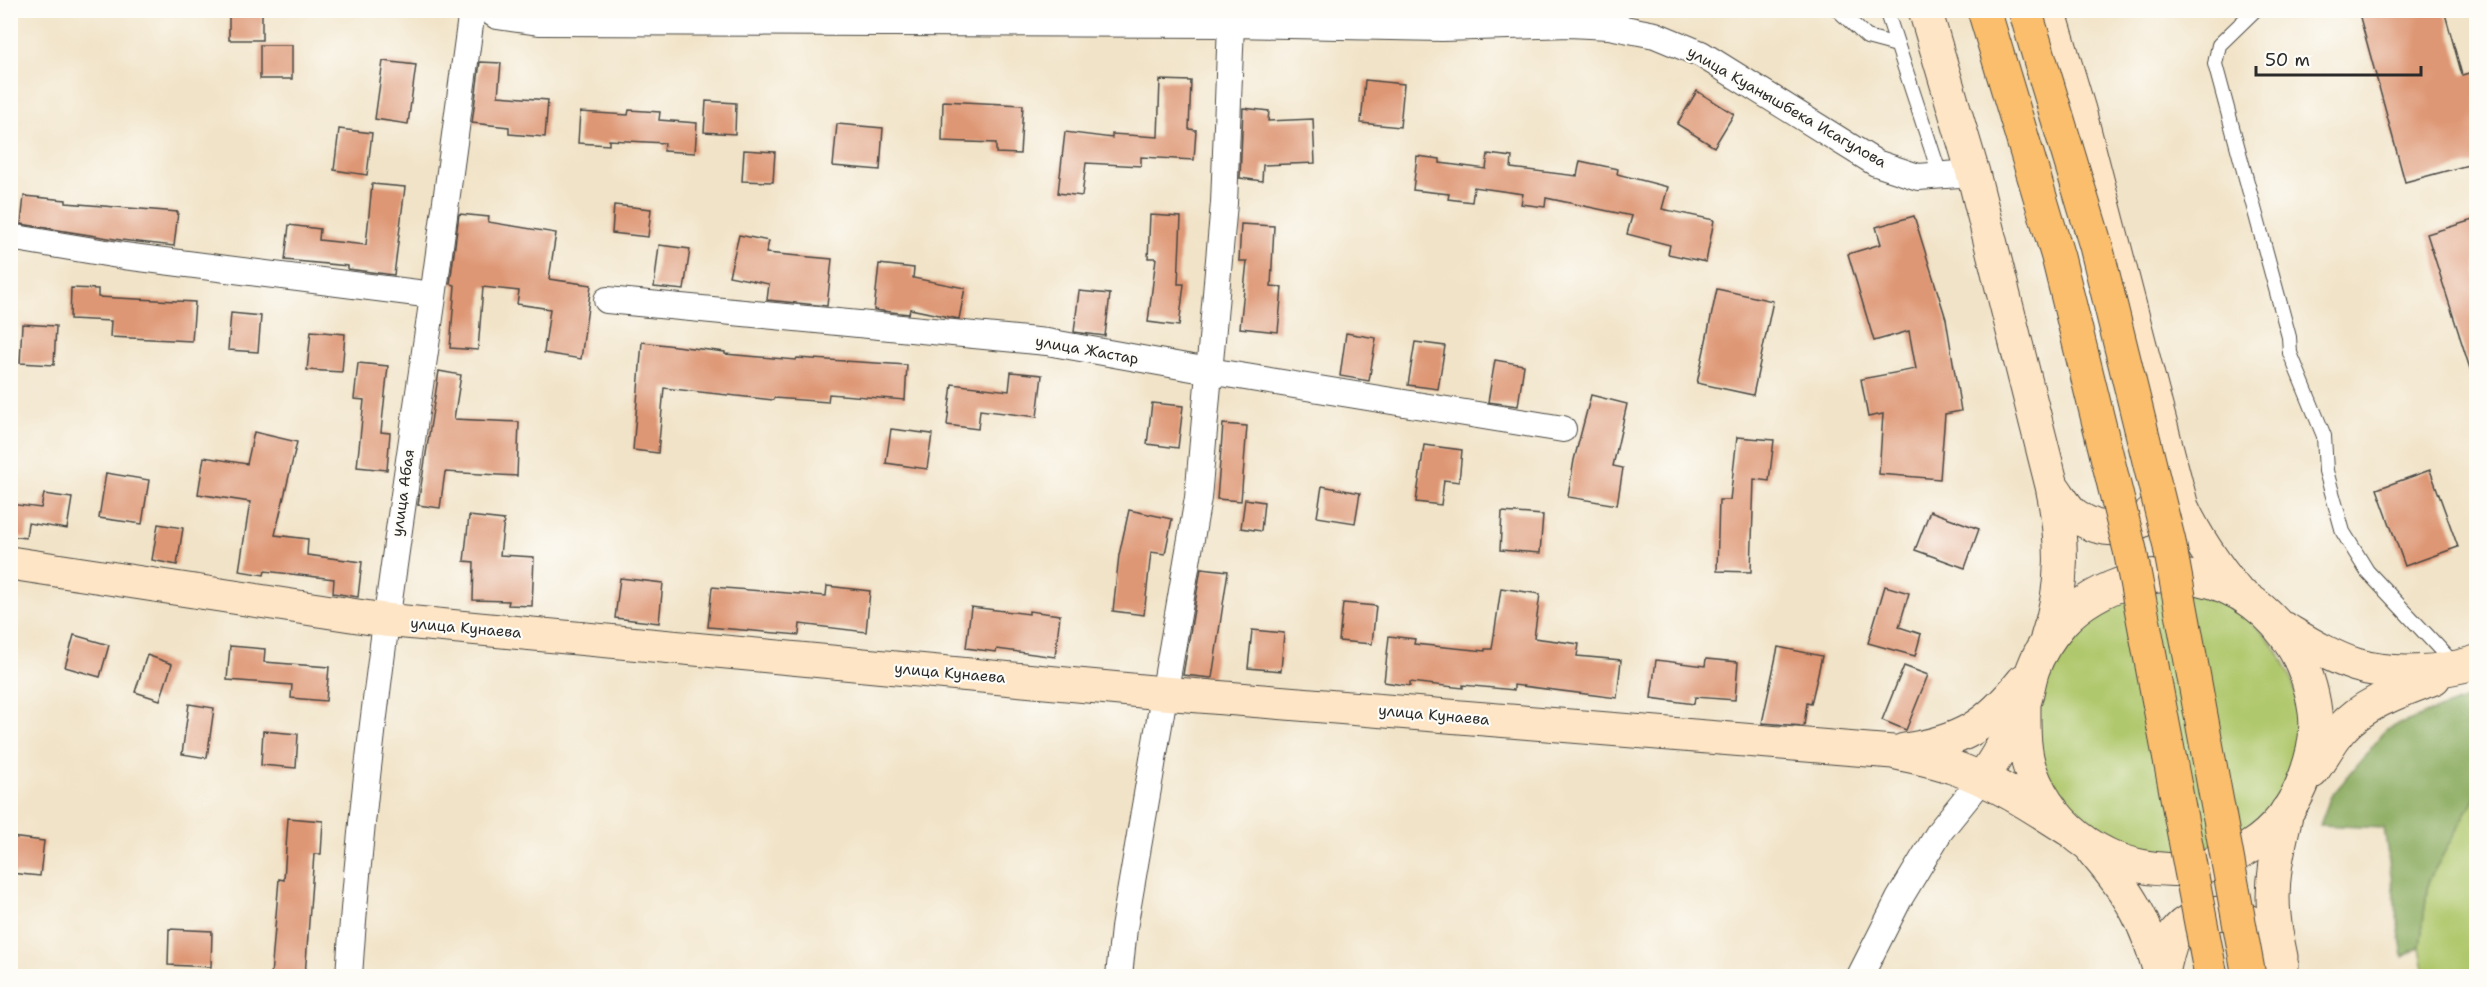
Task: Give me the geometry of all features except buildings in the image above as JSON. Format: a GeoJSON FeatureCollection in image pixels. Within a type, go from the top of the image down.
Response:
{"type":"FeatureCollection","features":[{"type":"Feature","properties":{"kind":"highway"},"geometry":{"type":"LineString","coordinates":[[1984,10],[2058,257],[2130,550],[2211,976]]}},
{"type":"Feature","properties":{"kind":"highway"},"geometry":{"type":"LineString","coordinates":[[2025,10],[2096,246],[2169,542],[2249,976]]}},
{"type":"Feature","properties":{"kind":"main road"},"geometry":{"type":"LineString","coordinates":[[1925,10],[1973,173],[2052,486],[2060,526],[2061,559],[2056,602],[2024,702],[1998,755],[1982,779]]}},
{"type":"Feature","properties":{"kind":"main road"},"geometry":{"type":"LineString","coordinates":[[2049,10],[2079,111],[2182,507],[2195,535],[2213,563],[2239,593]]}},
{"type":"Feature","properties":{"kind":"main road"},"geometry":{"type":"LineString","coordinates":[[2052,486],[2074,515],[2094,526],[2117,529],[2136,524],[2155,512],[2166,494],[2172,468]]}},
{"type":"Feature","properties":{"kind":"main road","name":"улица Кунаева"},"geometry":{"type":"LineString","coordinates":[[10,563],[384,620],[1163,693],[1893,752]]}},
{"type":"Feature","properties":{"kind":"main road"},"geometry":{"type":"LineString","coordinates":[[1893,752],[1932,746],[1966,734],[2002,707],[2064,620],[2088,600],[2116,585],[2146,577],[2178,576],[2209,581],[2239,593],[2261,608],[2281,627],[2300,656],[2312,688],[2316,722],[2312,756],[2294,800],[2277,852],[2273,913],[2283,971]]}},
{"type":"Feature","properties":{"kind":"main road"},"geometry":{"type":"LineString","coordinates":[[2281,627],[2355,665],[2382,671],[2467,665]]}},
{"type":"Feature","properties":{"kind":"main road"},"geometry":{"type":"LineString","coordinates":[[1893,752],[1951,766],[1982,779],[2031,805],[2117,860],[2147,868],[2179,870],[2200,866],[2239,852],[2265,834],[2294,800],[2341,729],[2360,713],[2379,700],[2467,665]]}},
{"type":"Feature","properties":{"kind":"main road"},"geometry":{"type":"LineString","coordinates":[[2024,702],[2023,737],[2031,771],[2046,802],[2114,875],[2134,903],[2150,936],[2161,976]]}},
{"type":"Feature","properties":{"kind":"main road"},"geometry":{"type":"LineString","coordinates":[[2161,976],[2176,932],[2190,921],[2224,912],[2239,915],[2257,928],[2283,971]]}},
{"type":"Feature","properties":{"kind":"street","name":"улица Абая"},"geometry":{"type":"LineString","coordinates":[[349,976],[384,620],[433,295],[472,10]]}},
{"type":"Feature","properties":{"kind":"street","name":"улица Куанышбека Исагулова"},"geometry":{"type":"LineString","coordinates":[[488,10],[497,16],[539,22],[738,16],[961,17],[1231,24],[1440,19],[1609,26],[1655,35],[1701,54],[1876,163],[1917,177],[1973,173]]}},
{"type":"Feature","properties":{"kind":"street"},"geometry":{"type":"LineString","coordinates":[[1119,976],[1124,928],[1198,498],[1224,203],[1231,24]]}},
{"type":"Feature","properties":{"kind":"street"},"geometry":{"type":"LineString","coordinates":[[10,237],[124,256],[433,295]]}},
{"type":"Feature","properties":{"kind":"street","name":"улица Жастар"},"geometry":{"type":"LineString","coordinates":[[607,300],[1047,342],[1209,372],[1563,429]]}},
{"type":"Feature","properties":{"kind":"street"},"geometry":{"type":"LineString","coordinates":[[1860,976],[1899,899],[1940,831],[1982,779]]}},
{"type":"Feature","properties":{"kind":"lane"},"geometry":{"type":"LineString","coordinates":[[1838,10],[1867,38],[1897,45]]}},
{"type":"Feature","properties":{"kind":"lane"},"geometry":{"type":"LineString","coordinates":[[1886,10],[1940,175]]}},
{"type":"Feature","properties":{"kind":"lane"},"geometry":{"type":"LineString","coordinates":[[2255,10],[2219,45],[2215,64],[2289,337],[2290,353],[2324,436],[2326,471],[2343,532],[2367,571],[2467,665]]}},
{"type":"Feature","properties":{"kind":"green space"},"geometry":{"type":"Polygon","coordinates":[[[2155,592],[2181,592],[2206,597],[2230,607],[2261,630],[2284,661],[2294,685],[2299,723],[2294,761],[2284,785],[2261,816],[2230,839],[2206,849],[2181,854],[2155,854],[2130,849],[2106,839],[2085,825],[2066,806],[2052,785],[2042,761],[2037,736],[2037,710],[2042,685],[2052,661],[2066,640],[2085,621],[2106,607],[2130,597],[2155,592]]]}},
{"type":"Feature","properties":{"kind":"green space"},"geometry":{"type":"Polygon","coordinates":[[[2476,695],[2476,795],[2428,882],[2420,947],[2403,957],[2384,828],[2320,825],[2330,798],[2387,729],[2476,695]]]}},
{"type":"Feature","properties":{"kind":"green space"},"geometry":{"type":"Polygon","coordinates":[[[2476,795],[2476,976],[2425,976],[2420,947],[2428,882],[2476,795]]]}}]}
